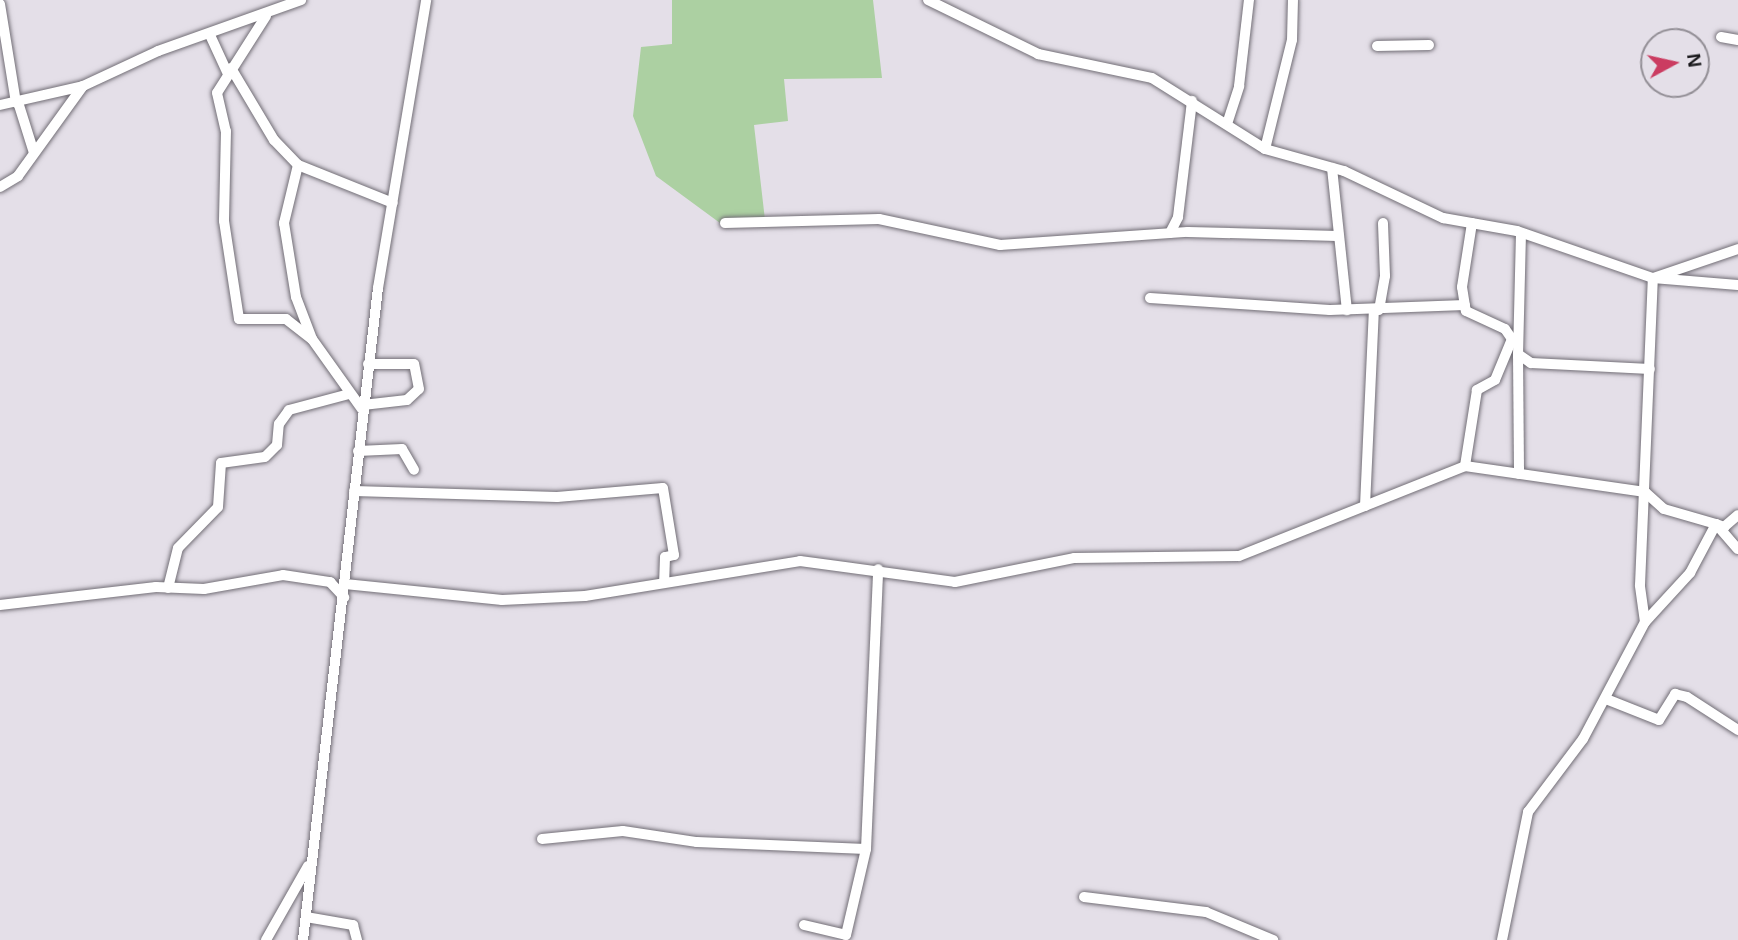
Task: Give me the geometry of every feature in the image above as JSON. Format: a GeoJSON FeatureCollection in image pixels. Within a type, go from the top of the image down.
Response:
{"type":"FeatureCollection","features":[{"type":"Feature","properties":{"kind":"street"},"geometry":{"type":"LineString","coordinates":[[0,105],[83,86],[210,35],[266,16],[300,0]]}},
{"type":"Feature","properties":{"kind":"street"},"geometry":{"type":"LineString","coordinates":[[303,940],[344,597],[368,364],[426,0]]}},
{"type":"Feature","properties":{"kind":"street"},"geometry":{"type":"LineString","coordinates":[[928,0],[1038,54],[1144,75],[1192,101],[1265,149],[1332,167],[1443,218],[1521,233],[1653,278],[1738,285]]}},
{"type":"Feature","properties":{"kind":"street"},"geometry":{"type":"LineString","coordinates":[[1227,124],[1239,86],[1249,0]]}},
{"type":"Feature","properties":{"kind":"street"},"geometry":{"type":"LineString","coordinates":[[1265,149],[1292,40],[1293,0]]}},
{"type":"Feature","properties":{"kind":"street"},"geometry":{"type":"LineString","coordinates":[[0,4],[17,102],[34,153]]}},
{"type":"Feature","properties":{"kind":"street"},"geometry":{"type":"LineString","coordinates":[[266,16],[229,70],[217,93],[226,131],[222,209],[239,319],[286,319],[312,339],[349,394],[363,407]]}},
{"type":"Feature","properties":{"kind":"street"},"geometry":{"type":"LineString","coordinates":[[210,35],[274,140],[298,165],[393,203]]}},
{"type":"Feature","properties":{"kind":"street"},"geometry":{"type":"LineString","coordinates":[[1721,37],[1738,40]]}},
{"type":"Feature","properties":{"kind":"street"},"geometry":{"type":"LineString","coordinates":[[1377,46],[1429,45]]}},
{"type":"Feature","properties":{"kind":"street"},"geometry":{"type":"LineString","coordinates":[[0,187],[18,176],[83,86]]}},
{"type":"Feature","properties":{"kind":"street"},"geometry":{"type":"LineString","coordinates":[[1170,233],[1178,217],[1192,101]]}},
{"type":"Feature","properties":{"kind":"street"},"geometry":{"type":"LineString","coordinates":[[298,165],[284,235],[312,339]]}},
{"type":"Feature","properties":{"kind":"street"},"geometry":{"type":"LineString","coordinates":[[1332,167],[1337,236],[1347,310]]}},
{"type":"Feature","properties":{"kind":"street"},"geometry":{"type":"LineString","coordinates":[[725,223],[879,219],[1000,246],[1170,233],[1337,236]]}},
{"type":"Feature","properties":{"kind":"street"},"geometry":{"type":"LineString","coordinates":[[1365,506],[1377,310],[1385,276],[1382,223]]}},
{"type":"Feature","properties":{"kind":"street"},"geometry":{"type":"LineString","coordinates":[[1465,466],[1477,390],[1495,380],[1512,339],[1499,325],[1469,315],[1465,304],[1472,223]]}},
{"type":"Feature","properties":{"kind":"street"},"geometry":{"type":"LineString","coordinates":[[1520,474],[1518,354],[1521,233]]}},
{"type":"Feature","properties":{"kind":"street"},"geometry":{"type":"LineString","coordinates":[[1716,261],[1738,249]]}},
{"type":"Feature","properties":{"kind":"street"},"geometry":{"type":"LineString","coordinates":[[1653,278],[1716,261],[1738,259]]}},
{"type":"Feature","properties":{"kind":"street"},"geometry":{"type":"LineString","coordinates":[[1645,622],[1645,492],[1653,278]]}},
{"type":"Feature","properties":{"kind":"street"},"geometry":{"type":"LineString","coordinates":[[1150,299],[1347,310],[1465,304]]}},
{"type":"Feature","properties":{"kind":"street"},"geometry":{"type":"LineString","coordinates":[[1518,354],[1531,363],[1650,369]]}},
{"type":"Feature","properties":{"kind":"street"},"geometry":{"type":"LineString","coordinates":[[363,407],[407,400],[419,389],[414,364],[368,364]]}},
{"type":"Feature","properties":{"kind":"street"},"geometry":{"type":"LineString","coordinates":[[168,588],[178,548],[218,507],[221,463],[269,454],[289,410],[349,394]]}},
{"type":"Feature","properties":{"kind":"street"},"geometry":{"type":"LineString","coordinates":[[358,451],[402,449],[414,470]]}},
{"type":"Feature","properties":{"kind":"street"},"geometry":{"type":"LineString","coordinates":[[345,584],[477,601],[585,597],[664,581],[800,561],[878,569],[955,582],[1074,558],[1238,556],[1465,466],[1645,492],[1664,509],[1724,527],[1738,514]]}},
{"type":"Feature","properties":{"kind":"street"},"geometry":{"type":"LineString","coordinates":[[354,491],[557,497],[663,488],[674,555],[664,557],[664,581]]}},
{"type":"Feature","properties":{"kind":"street"},"geometry":{"type":"LineString","coordinates":[[1716,524],[1738,549]]}},
{"type":"Feature","properties":{"kind":"street"},"geometry":{"type":"LineString","coordinates":[[1502,940],[1527,815],[1606,699],[1645,622],[1690,573],[1716,524]]}},
{"type":"Feature","properties":{"kind":"street"},"geometry":{"type":"LineString","coordinates":[[804,925],[846,937],[866,849],[878,569]]}},
{"type":"Feature","properties":{"kind":"street"},"geometry":{"type":"LineString","coordinates":[[0,605],[314,576],[344,597]]}},
{"type":"Feature","properties":{"kind":"street"},"geometry":{"type":"LineString","coordinates":[[1606,699],[1658,720],[1675,694],[1687,696],[1738,730]]}},
{"type":"Feature","properties":{"kind":"street"},"geometry":{"type":"LineString","coordinates":[[542,839],[622,831],[697,842],[866,849]]}},
{"type":"Feature","properties":{"kind":"street"},"geometry":{"type":"LineString","coordinates":[[267,940],[301,886],[314,849]]}},
{"type":"Feature","properties":{"kind":"street"},"geometry":{"type":"LineString","coordinates":[[1084,897],[1206,912],[1273,940]]}},
{"type":"Feature","properties":{"kind":"street"},"geometry":{"type":"LineString","coordinates":[[306,917],[353,925],[357,940]]}},
{"type":"Feature","properties":{"kind":"green space"},"geometry":{"type":"Polygon","coordinates":[[[672,0],[873,0],[882,78],[784,79],[788,121],[754,125],[765,220],[720,223],[656,176],[633,116],[641,47],[672,44],[672,0]]]}}]}
